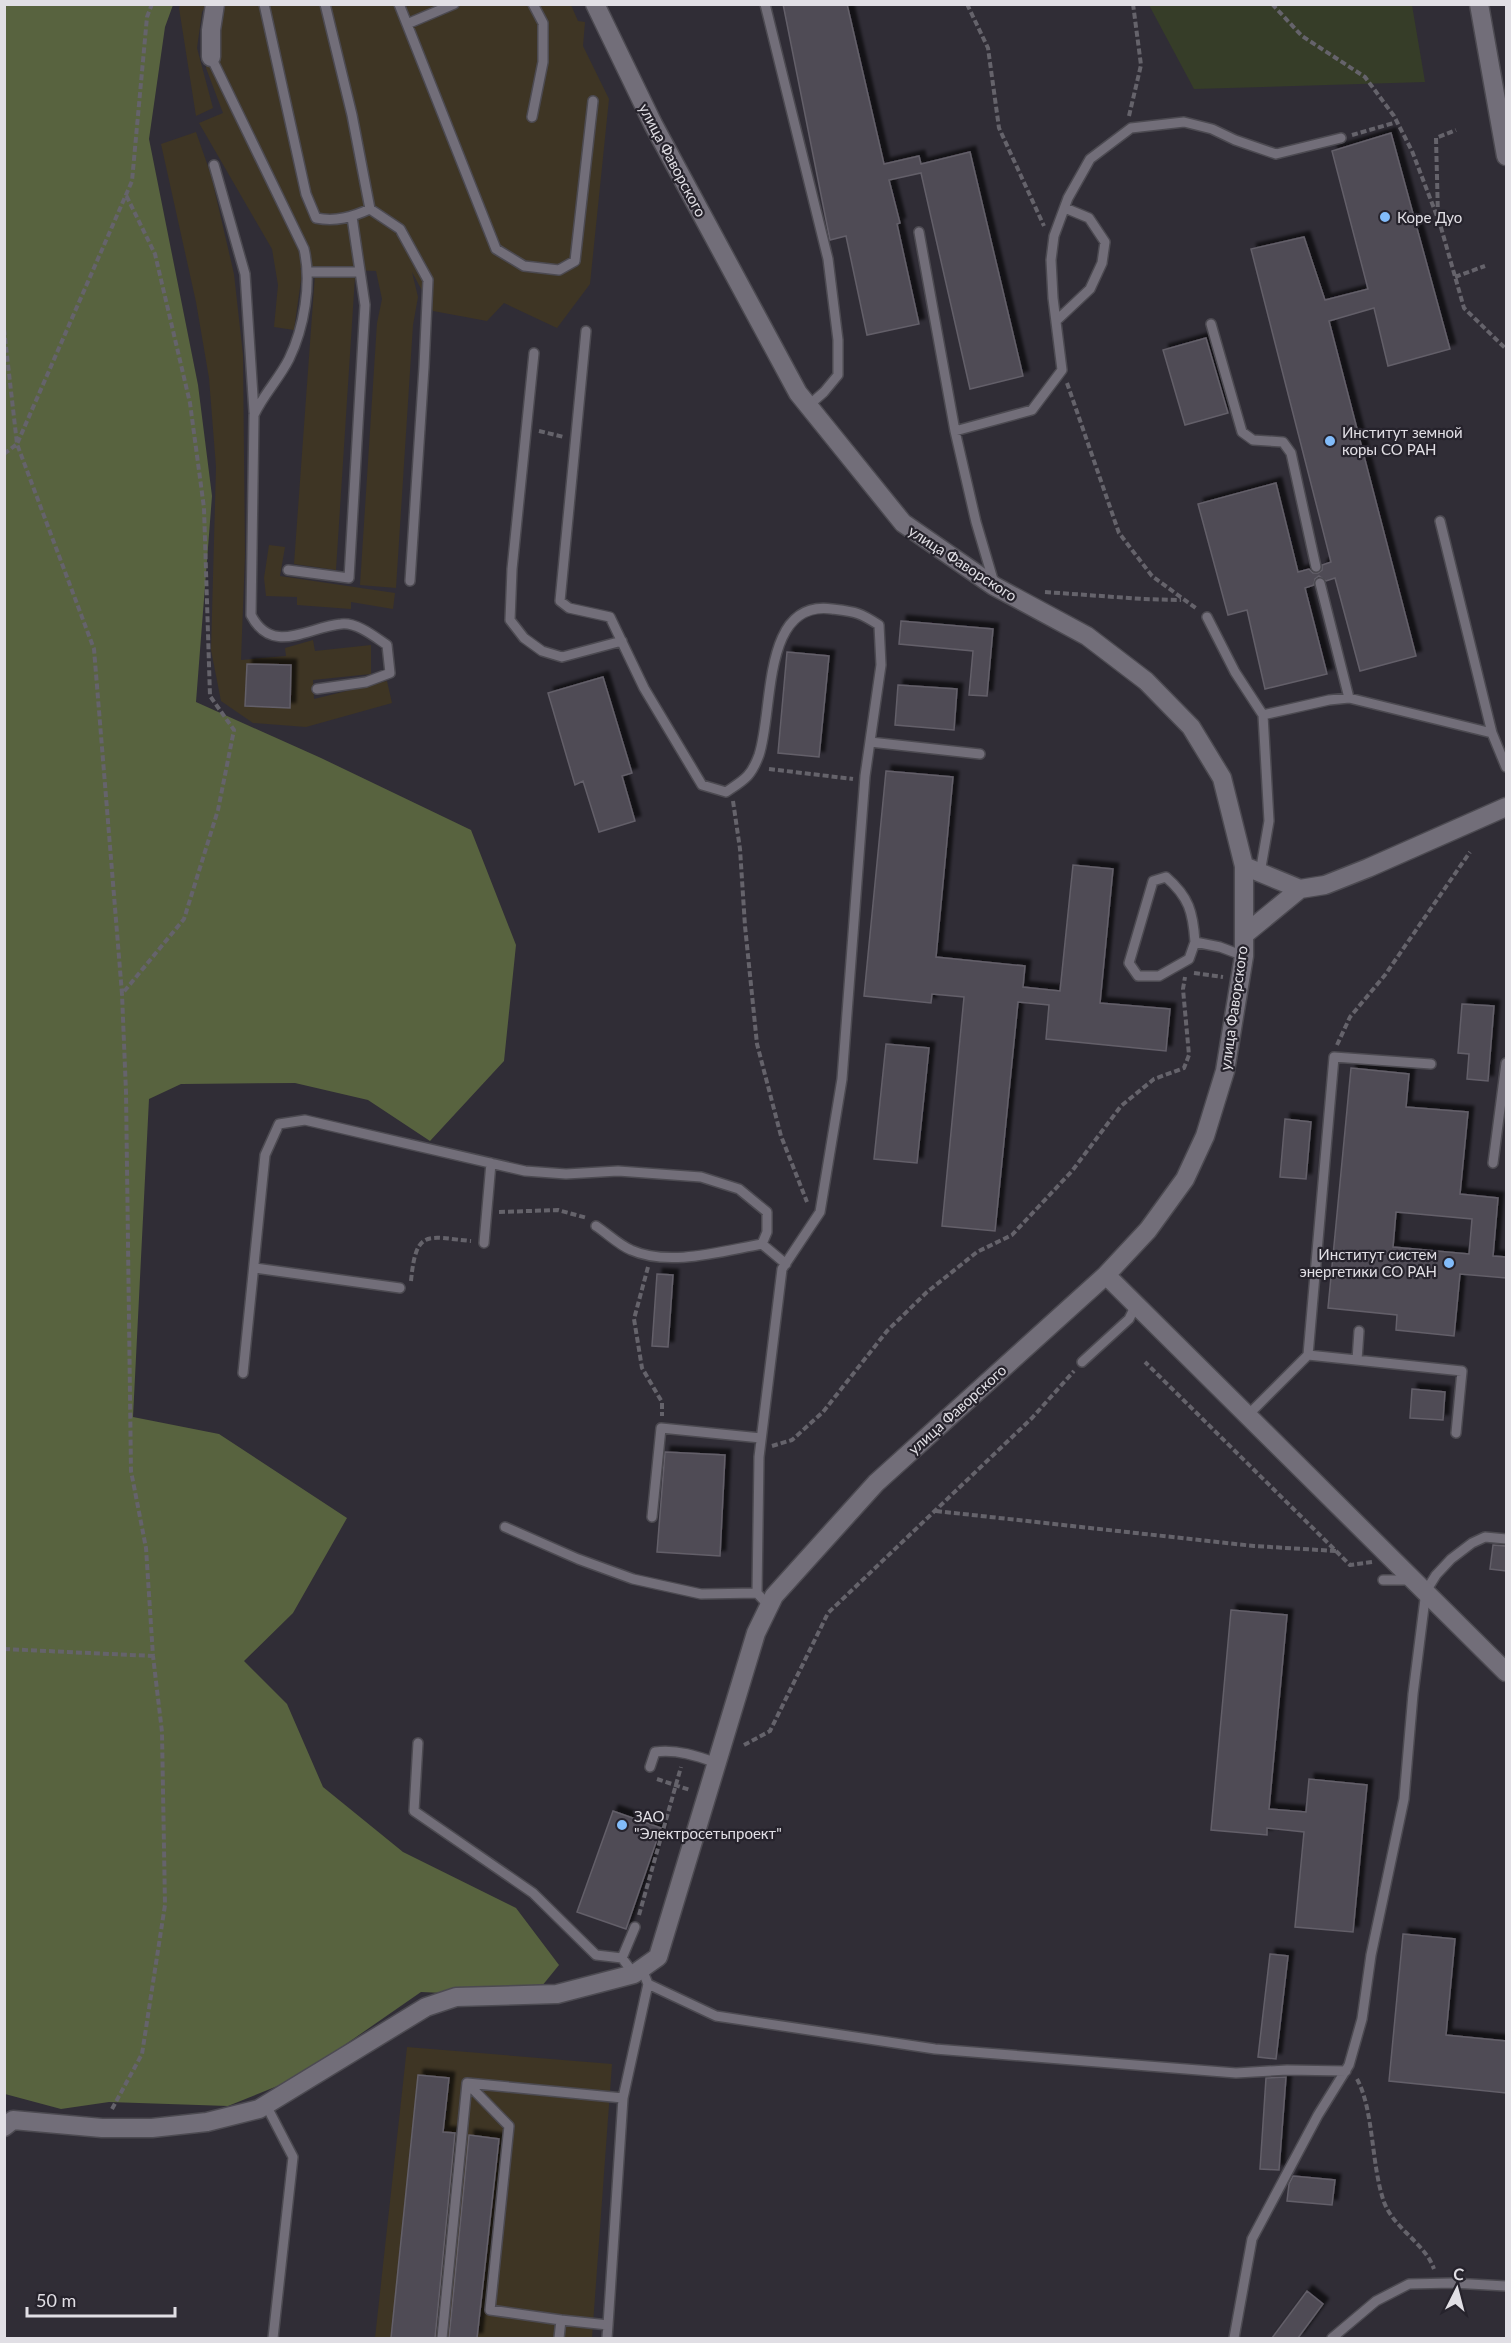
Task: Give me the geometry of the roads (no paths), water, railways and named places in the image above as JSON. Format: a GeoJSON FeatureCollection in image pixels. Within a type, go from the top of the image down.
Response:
{"type":"FeatureCollection","features":[{"type":"Feature","properties":{"kind":"street"},"geometry":{"type":"LineString","coordinates":[[211,57],[211,30],[215,4]]}},
{"type":"Feature","properties":{"kind":"street","name":"улица Фаворского"},"geometry":{"type":"LineString","coordinates":[[595,4],[653,124],[798,393],[903,523],[994,586],[1086,636],[1146,681],[1191,728],[1222,778],[1252,870],[1244,935],[1244,956],[1225,1071],[1205,1136],[1185,1179],[1148,1230],[1106,1275],[876,1483],[781,1587],[762,1599],[756,1633],[658,1957],[641,1975]]}},
{"type":"Feature","properties":{"kind":"street"},"geometry":{"type":"LineString","coordinates":[[1479,4],[1506,156]]}},
{"type":"Feature","properties":{"kind":"street"},"geometry":{"type":"LineString","coordinates":[[1244,935],[1300,889],[1325,885],[1341,879],[1506,807]]}},
{"type":"Feature","properties":{"kind":"street"},"geometry":{"type":"LineString","coordinates":[[1252,870],[1300,889]]}},
{"type":"Feature","properties":{"kind":"street"},"geometry":{"type":"LineString","coordinates":[[1106,1275],[1506,1672]]}},
{"type":"Feature","properties":{"kind":"street"},"geometry":{"type":"LineString","coordinates":[[8,2123],[152,2128],[207,2122],[259,2109],[426,2007],[456,1997],[557,1994],[641,1975]]}},
{"type":"Feature","properties":{"kind":"lane"},"geometry":{"type":"LineString","coordinates":[[264,4],[306,194],[316,218],[330,221],[352,217],[370,209]]}},
{"type":"Feature","properties":{"kind":"lane"},"geometry":{"type":"LineString","coordinates":[[325,4],[352,115],[370,209],[400,229],[428,280],[410,581]]}},
{"type":"Feature","properties":{"kind":"lane"},"geometry":{"type":"LineString","coordinates":[[399,4],[496,249],[524,266],[559,270],[575,261],[593,101]]}},
{"type":"Feature","properties":{"kind":"lane"},"geometry":{"type":"LineString","coordinates":[[407,24],[454,4]]}},
{"type":"Feature","properties":{"kind":"lane"},"geometry":{"type":"LineString","coordinates":[[532,117],[543,62],[543,23],[533,4]]}},
{"type":"Feature","properties":{"kind":"lane"},"geometry":{"type":"LineString","coordinates":[[765,4],[828,259],[838,340],[838,375],[808,406]]}},
{"type":"Feature","properties":{"kind":"lane"},"geometry":{"type":"LineString","coordinates":[[211,57],[304,249],[307,272],[306,296],[297,336],[288,360],[262,398],[254,415]]}},
{"type":"Feature","properties":{"kind":"lane"},"geometry":{"type":"LineString","coordinates":[[955,431],[1032,410],[1062,370],[1051,260],[1054,236],[1065,208],[1090,159],[1124,133],[1131,128],[1184,122],[1212,129],[1235,140],[1276,154],[1341,138]]}},
{"type":"Feature","properties":{"kind":"lane"},"geometry":{"type":"LineString","coordinates":[[214,165],[245,274],[254,415],[251,615],[257,626],[265,633],[276,637],[294,636],[343,623],[367,632],[387,645],[390,673],[366,682],[317,689]]}},
{"type":"Feature","properties":{"kind":"lane"},"geometry":{"type":"LineString","coordinates":[[1056,321],[1090,289],[1102,263],[1105,242],[1089,218],[1065,208]]}},
{"type":"Feature","properties":{"kind":"lane"},"geometry":{"type":"LineString","coordinates":[[288,570],[349,578],[365,305],[352,217]]}},
{"type":"Feature","properties":{"kind":"lane"},"geometry":{"type":"LineString","coordinates":[[919,232],[955,431],[976,522],[994,586]]}},
{"type":"Feature","properties":{"kind":"lane"},"geometry":{"type":"LineString","coordinates":[[307,272],[359,272]]}},
{"type":"Feature","properties":{"kind":"lane"},"geometry":{"type":"LineString","coordinates":[[1211,324],[1242,432],[1253,440],[1283,442],[1291,453],[1316,567]]}},
{"type":"Feature","properties":{"kind":"lane"},"geometry":{"type":"LineString","coordinates":[[505,1527],[578,1559],[633,1579],[700,1594],[762,1599],[761,1438],[782,1269],[820,1212],[842,1079],[865,780],[881,665],[879,625],[860,612],[817,606],[795,616],[775,654],[759,755],[747,779],[726,792],[702,786],[644,688],[610,617],[569,608],[560,601],[586,331]]}},
{"type":"Feature","properties":{"kind":"lane"},"geometry":{"type":"LineString","coordinates":[[534,353],[512,569],[510,620],[524,638],[533,645],[542,651],[562,657],[622,641]]}},
{"type":"Feature","properties":{"kind":"lane"},"geometry":{"type":"LineString","coordinates":[[1440,521],[1492,733],[1506,767]]}},
{"type":"Feature","properties":{"kind":"lane"},"geometry":{"type":"LineString","coordinates":[[1320,583],[1349,698]]}},
{"type":"Feature","properties":{"kind":"lane"},"geometry":{"type":"LineString","coordinates":[[1207,617],[1235,672],[1263,715],[1269,821],[1252,870]]}},
{"type":"Feature","properties":{"kind":"lane"},"geometry":{"type":"LineString","coordinates":[[1263,715],[1329,700],[1349,698],[1492,733]]}},
{"type":"Feature","properties":{"kind":"lane"},"geometry":{"type":"LineString","coordinates":[[870,742],[980,754]]}},
{"type":"Feature","properties":{"kind":"lane"},"geometry":{"type":"LineString","coordinates":[[1166,877],[1181,891],[1193,919],[1195,942],[1189,959],[1159,976],[1137,976],[1129,963],[1153,881],[1166,877]]}},
{"type":"Feature","properties":{"kind":"lane"},"geometry":{"type":"LineString","coordinates":[[1195,942],[1220,947],[1244,956]]}},
{"type":"Feature","properties":{"kind":"lane"},"geometry":{"type":"LineString","coordinates":[[1248,1415],[1308,1355],[1334,1057],[1431,1064]]}},
{"type":"Feature","properties":{"kind":"lane"},"geometry":{"type":"LineString","coordinates":[[1493,1163],[1506,1063]]}},
{"type":"Feature","properties":{"kind":"lane"},"geometry":{"type":"LineString","coordinates":[[243,1373],[265,1155],[279,1124],[305,1120],[525,1171],[566,1174],[618,1171],[701,1177],[739,1189],[767,1212],[767,1232],[762,1244]]}},
{"type":"Feature","properties":{"kind":"lane"},"geometry":{"type":"LineString","coordinates":[[484,1243],[491,1163]]}},
{"type":"Feature","properties":{"kind":"lane"},"geometry":{"type":"LineString","coordinates":[[596,1226],[630,1250],[652,1258],[670,1258],[762,1244],[786,1264]]}},
{"type":"Feature","properties":{"kind":"lane"},"geometry":{"type":"LineString","coordinates":[[255,1268],[400,1288]]}},
{"type":"Feature","properties":{"kind":"lane"},"geometry":{"type":"LineString","coordinates":[[1082,1362],[1129,1319],[1136,1305]]}},
{"type":"Feature","properties":{"kind":"lane"},"geometry":{"type":"LineString","coordinates":[[1357,1360],[1359,1331]]}},
{"type":"Feature","properties":{"kind":"lane"},"geometry":{"type":"LineString","coordinates":[[1308,1355],[1462,1371],[1456,1433]]}},
{"type":"Feature","properties":{"kind":"lane"},"geometry":{"type":"LineString","coordinates":[[652,1516],[661,1428],[761,1438]]}},
{"type":"Feature","properties":{"kind":"lane"},"geometry":{"type":"LineString","coordinates":[[1383,1580],[1421,1586],[1436,1575],[1451,1558],[1472,1543],[1485,1538],[1506,1539]]}},
{"type":"Feature","properties":{"kind":"lane"},"geometry":{"type":"LineString","coordinates":[[1234,2338],[1252,2239],[1318,2115],[1347,2068],[1362,2019],[1371,1955],[1404,1799],[1421,1586]]}},
{"type":"Feature","properties":{"kind":"lane"},"geometry":{"type":"LineString","coordinates":[[418,1743],[414,1811],[533,1893],[596,1955],[622,1958],[641,1975],[716,2016],[935,2049],[1236,2073],[1347,2068]]}},
{"type":"Feature","properties":{"kind":"lane"},"geometry":{"type":"LineString","coordinates":[[650,1767],[655,1752],[667,1750],[717,1763]]}},
{"type":"Feature","properties":{"kind":"lane"},"geometry":{"type":"LineString","coordinates":[[622,1958],[635,1928]]}},
{"type":"Feature","properties":{"kind":"lane"},"geometry":{"type":"LineString","coordinates":[[607,2338],[623,2098],[641,1975]]}},
{"type":"Feature","properties":{"kind":"lane"},"geometry":{"type":"LineString","coordinates":[[467,2083],[623,2098]]}},
{"type":"Feature","properties":{"kind":"lane"},"geometry":{"type":"LineString","coordinates":[[467,2083],[509,2126],[490,2310],[608,2325]]}},
{"type":"Feature","properties":{"kind":"lane"},"geometry":{"type":"LineString","coordinates":[[441,2338],[467,2083]]}},
{"type":"Feature","properties":{"kind":"lane"},"geometry":{"type":"LineString","coordinates":[[266,2105],[293,2157],[273,2338]]}},
{"type":"Feature","properties":{"kind":"lane"},"geometry":{"type":"LineString","coordinates":[[1332,2338],[1376,2301],[1409,2284],[1506,2286]]}},
{"type":"Feature","properties":{"kind":"lane"},"geometry":{"type":"LineString","coordinates":[[559,2338],[561,2320]]}},
{"type":"Feature","properties":{"kind":"place","name":"Коре Дуо"},"geometry":{"type":"Point","coordinates":[1385,217]}},
{"type":"Feature","properties":{"kind":"place","name":"Институт земной коры СО РАН"},"geometry":{"type":"Point","coordinates":[1330,441]}},
{"type":"Feature","properties":{"kind":"place","name":"Институт систем энергетики СО РАН"},"geometry":{"type":"Point","coordinates":[1449,1263]}},
{"type":"Feature","properties":{"kind":"place","name":"ЗАО \"Электросетьпроект\""},"geometry":{"type":"Point","coordinates":[622,1825]}}]}
